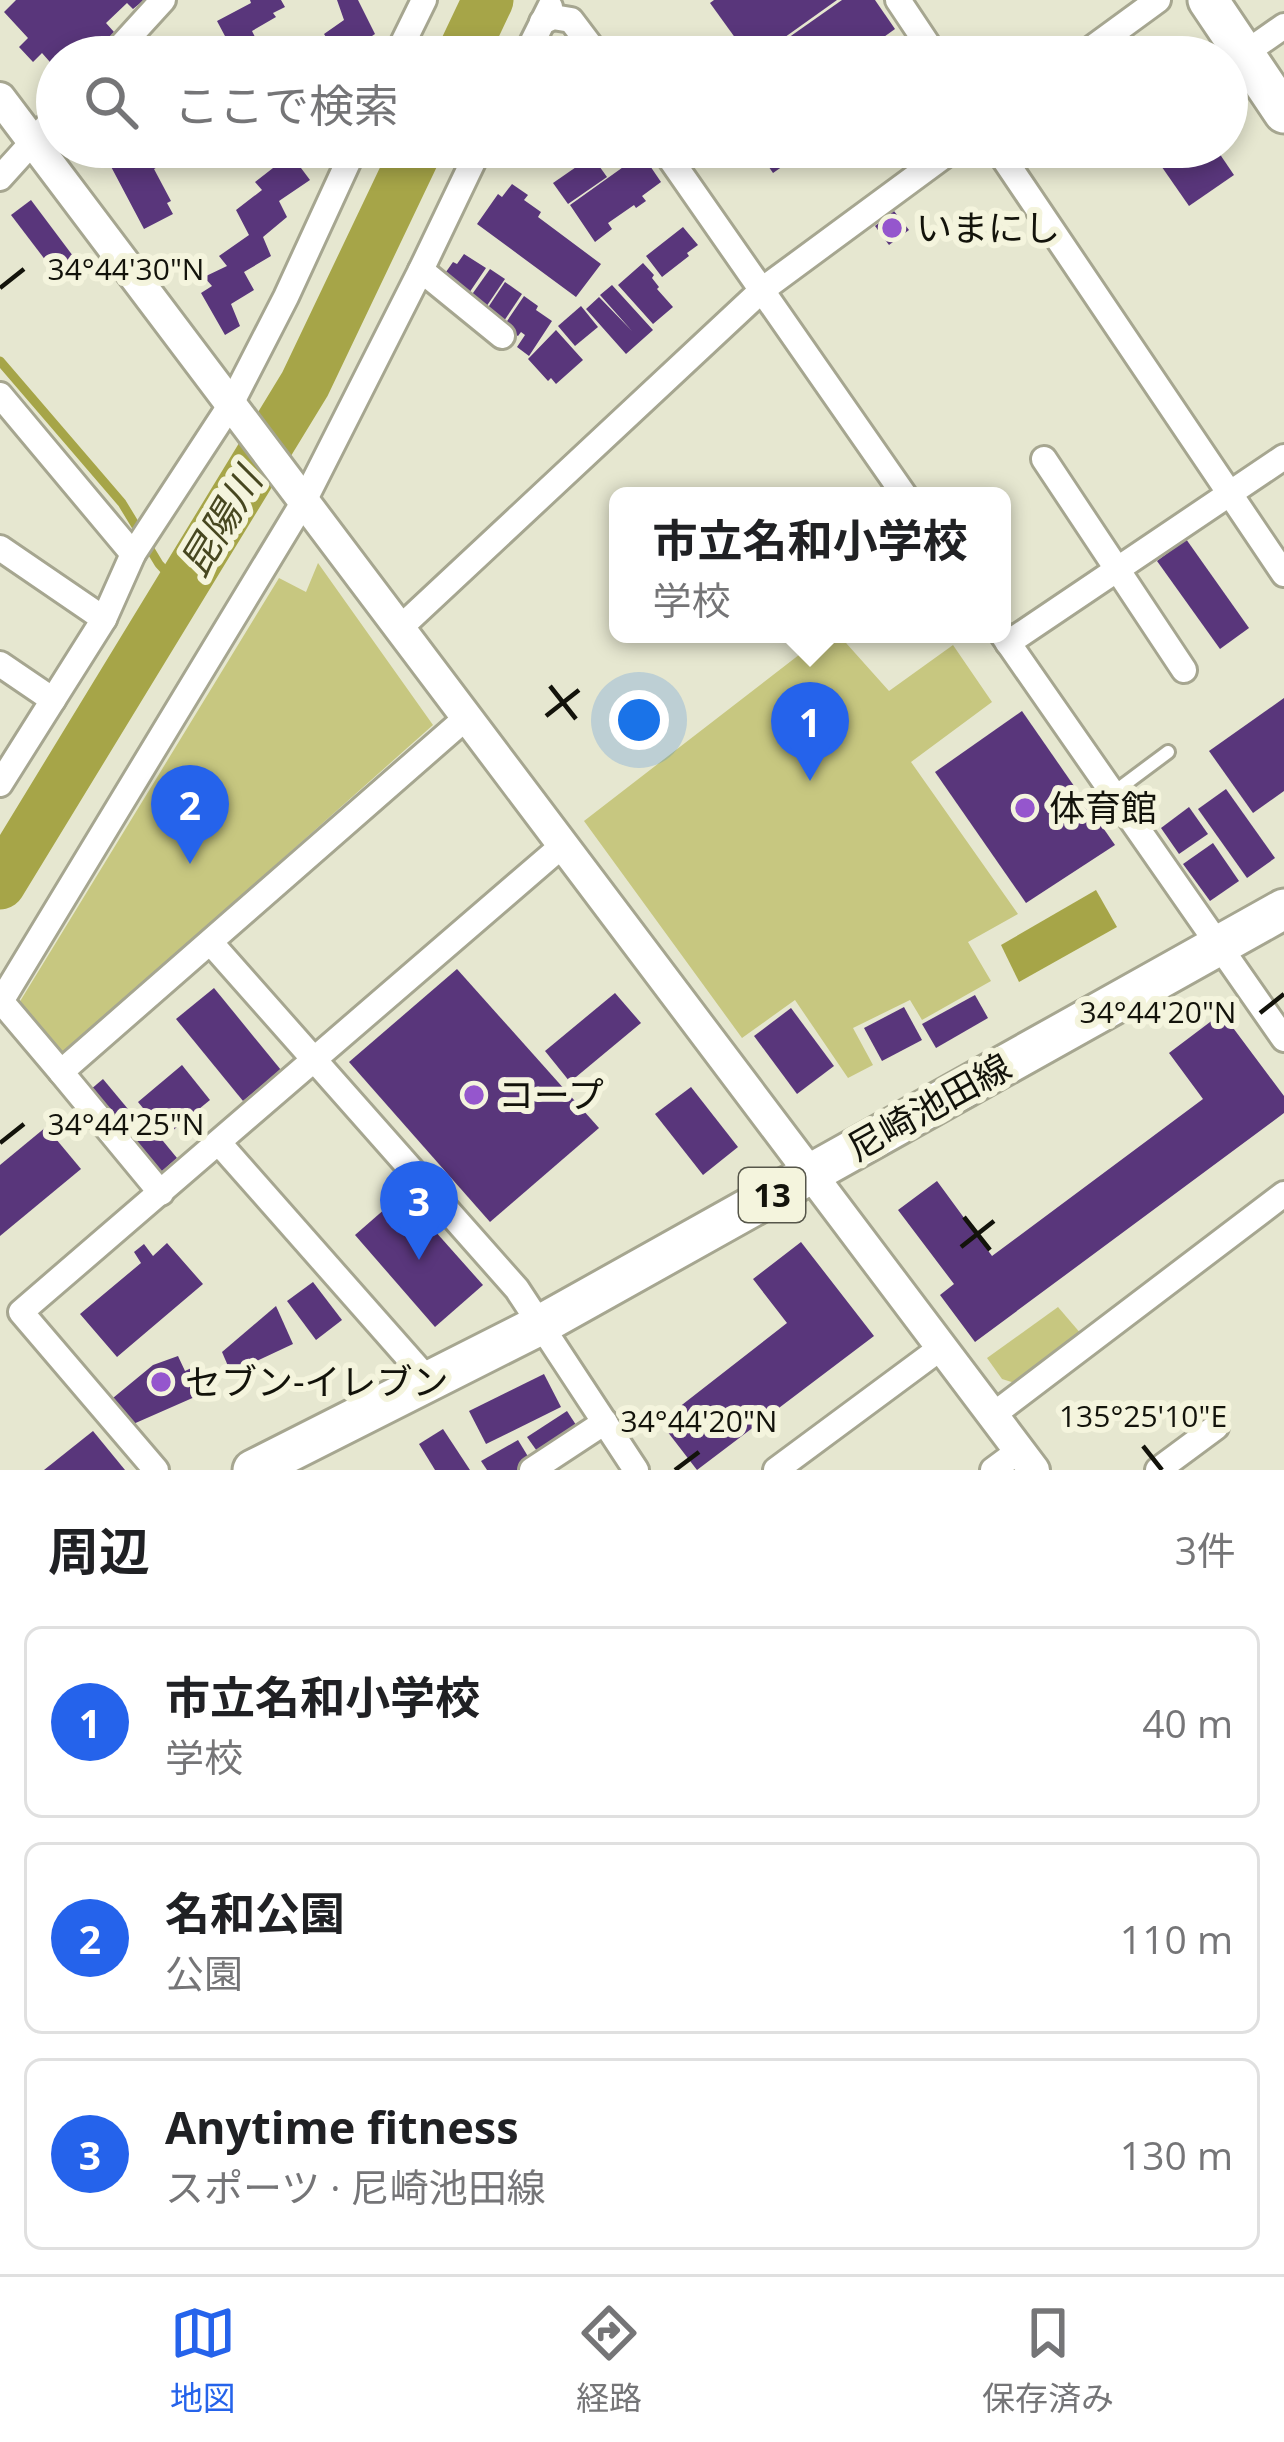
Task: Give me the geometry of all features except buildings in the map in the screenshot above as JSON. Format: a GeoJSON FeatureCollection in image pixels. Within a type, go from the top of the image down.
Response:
{"type":"FeatureCollection","features":[{"type":"Feature","properties":{"kind":"main road"},"geometry":{"type":"LineString","coordinates":[[1208,0],[1269,48]]}},
{"type":"Feature","properties":{"kind":"main road"},"geometry":{"type":"LineString","coordinates":[[1235,0],[1269,48],[1284,113]]}},
{"type":"Feature","properties":{"kind":"main road","name":"尼崎池田線"},"geometry":{"type":"LineString","coordinates":[[253,1470],[542,1324],[1284,909]]}},
{"type":"Feature","properties":{"kind":"street"},"geometry":{"type":"LineString","coordinates":[[130,36],[163,0]]}},
{"type":"Feature","properties":{"kind":"street"},"geometry":{"type":"LineString","coordinates":[[406,36],[424,0]]}},
{"type":"Feature","properties":{"kind":"street"},"geometry":{"type":"LineString","coordinates":[[898,0],[922,36]]}},
{"type":"Feature","properties":{"kind":"street"},"geometry":{"type":"LineString","coordinates":[[1108,36],[1158,0]]}},
{"type":"Feature","properties":{"kind":"street"},"geometry":{"type":"LineString","coordinates":[[548,11],[571,20],[583,36]]}},
{"type":"Feature","properties":{"kind":"street"},"geometry":{"type":"LineString","coordinates":[[0,98],[36,145]]}},
{"type":"Feature","properties":{"kind":"street"},"geometry":{"type":"LineString","coordinates":[[0,178],[36,138]]}},
{"type":"Feature","properties":{"kind":"street"},"geometry":{"type":"LineString","coordinates":[[53,168],[1027,1460],[992,1470]]}},
{"type":"Feature","properties":{"kind":"street"},"geometry":{"type":"LineString","coordinates":[[0,784],[104,619],[140,544],[235,410],[345,168]]}},
{"type":"Feature","properties":{"kind":"street"},"geometry":{"type":"LineString","coordinates":[[161,1193],[1,1002],[422,270],[470,168]]}},
{"type":"Feature","properties":{"kind":"street"},"geometry":{"type":"LineString","coordinates":[[677,168],[899,487]]}},
{"type":"Feature","properties":{"kind":"street"},"geometry":{"type":"LineString","coordinates":[[400,628],[762,290],[928,168]]}},
{"type":"Feature","properties":{"kind":"street"},"geometry":{"type":"LineString","coordinates":[[1010,168],[1284,574]]}},
{"type":"Feature","properties":{"kind":"street"},"geometry":{"type":"LineString","coordinates":[[422,270],[502,336]]}},
{"type":"Feature","properties":{"kind":"street"},"geometry":{"type":"LineString","coordinates":[[0,395],[140,544]]}},
{"type":"Feature","properties":{"kind":"street"},"geometry":{"type":"LineString","coordinates":[[1011,635],[1284,457]]}},
{"type":"Feature","properties":{"kind":"street"},"geometry":{"type":"LineString","coordinates":[[1044,459],[1184,670]]}},
{"type":"Feature","properties":{"kind":"street"},"geometry":{"type":"LineString","coordinates":[[0,548],[104,619]]}},
{"type":"Feature","properties":{"kind":"street"},"geometry":{"type":"LineString","coordinates":[[1008,643],[1284,1039]]}},
{"type":"Feature","properties":{"kind":"street"},"geometry":{"type":"LineString","coordinates":[[0,664],[53,700]]}},
{"type":"Feature","properties":{"kind":"street"},"geometry":{"type":"LineString","coordinates":[[61,1072],[467,717]]}},
{"type":"Feature","properties":{"kind":"street"},"geometry":{"type":"LineString","coordinates":[[156,1470],[22,1312],[563,845]]}},
{"type":"Feature","properties":{"kind":"street"},"geometry":{"type":"LineString","coordinates":[[211,943],[517,1289],[637,1470]]}},
{"type":"Feature","properties":{"kind":"street"},"geometry":{"type":"LineString","coordinates":[[219,1143],[429,1381]]}},
{"type":"Feature","properties":{"kind":"street"},"geometry":{"type":"LineString","coordinates":[[993,1415],[1281,1202]]}},
{"type":"Feature","properties":{"kind":"street"},"geometry":{"type":"LineString","coordinates":[[776,1470],[942,1347]]}},
{"type":"Feature","properties":{"kind":"street"},"geometry":{"type":"LineString","coordinates":[[532,1470],[604,1422]]}},
{"type":"Feature","properties":{"kind":"street"},"geometry":{"type":"LineString","coordinates":[[1158,1470],[1216,1427]]}},
{"type":"Feature","properties":{"kind":"lane"},"geometry":{"type":"LineString","coordinates":[[1113,793],[1168,752]]}},
{"type":"Feature","properties":{"kind":"shaded area"},"geometry":{"type":"Polygon","coordinates":[[[318,563],[433,725],[62,1055],[19,1003],[279,578],[306,592],[318,563]]]}},
{"type":"Feature","properties":{"kind":"shaded area"},"geometry":{"type":"Polygon","coordinates":[[[814,643],[846,643],[889,691],[953,645],[992,702],[911,762],[1018,914],[968,942],[991,981],[922,1020],[910,1000],[853,1028],[873,1065],[848,1078],[795,1000],[742,1038],[584,821],[814,643]]]}},
{"type":"Feature","properties":{"kind":"shaded area"},"geometry":{"type":"Polygon","coordinates":[[[1096,890],[1117,927],[1019,982],[1001,945],[1096,890]]]}},
{"type":"Feature","properties":{"kind":"shaded area"},"geometry":{"type":"Polygon","coordinates":[[[1058,1307],[1082,1335],[1018,1384],[1002,1379],[987,1358],[1058,1307]]]}},
{"type":"Feature","properties":{"kind":"waterway","name":"昆陽川"},"geometry":{"type":"LineString","coordinates":[[471,36],[488,0]]}},
{"type":"Feature","properties":{"kind":"waterway","name":"昆陽川"},"geometry":{"type":"LineString","coordinates":[[0,884],[305,384],[408,168]]}},
{"type":"Feature","properties":{"kind":"waterway"},"geometry":{"type":"LineString","coordinates":[[0,361],[122,503],[159,564],[182,589]]}},
{"type":"Feature","properties":{"kind":"place","name":"いまにし"},"geometry":{"type":"Point","coordinates":[892,228]}},
{"type":"Feature","properties":{"kind":"place","name":"市立名和小学校"},"geometry":{"type":"Point","coordinates":[810,781]}},
{"type":"Feature","properties":{"kind":"place","name":"体育館"},"geometry":{"type":"Point","coordinates":[1025,808]}},
{"type":"Feature","properties":{"kind":"place","name":"名和公園"},"geometry":{"type":"Point","coordinates":[190,864]}},
{"type":"Feature","properties":{"kind":"place","name":"コープ"},"geometry":{"type":"Point","coordinates":[474,1095]}},
{"type":"Feature","properties":{"kind":"place","name":"Anytime fitness"},"geometry":{"type":"Point","coordinates":[419,1260]}},
{"type":"Feature","properties":{"kind":"place","name":"セブン-イレブン"},"geometry":{"type":"Point","coordinates":[161,1382]}}]}
